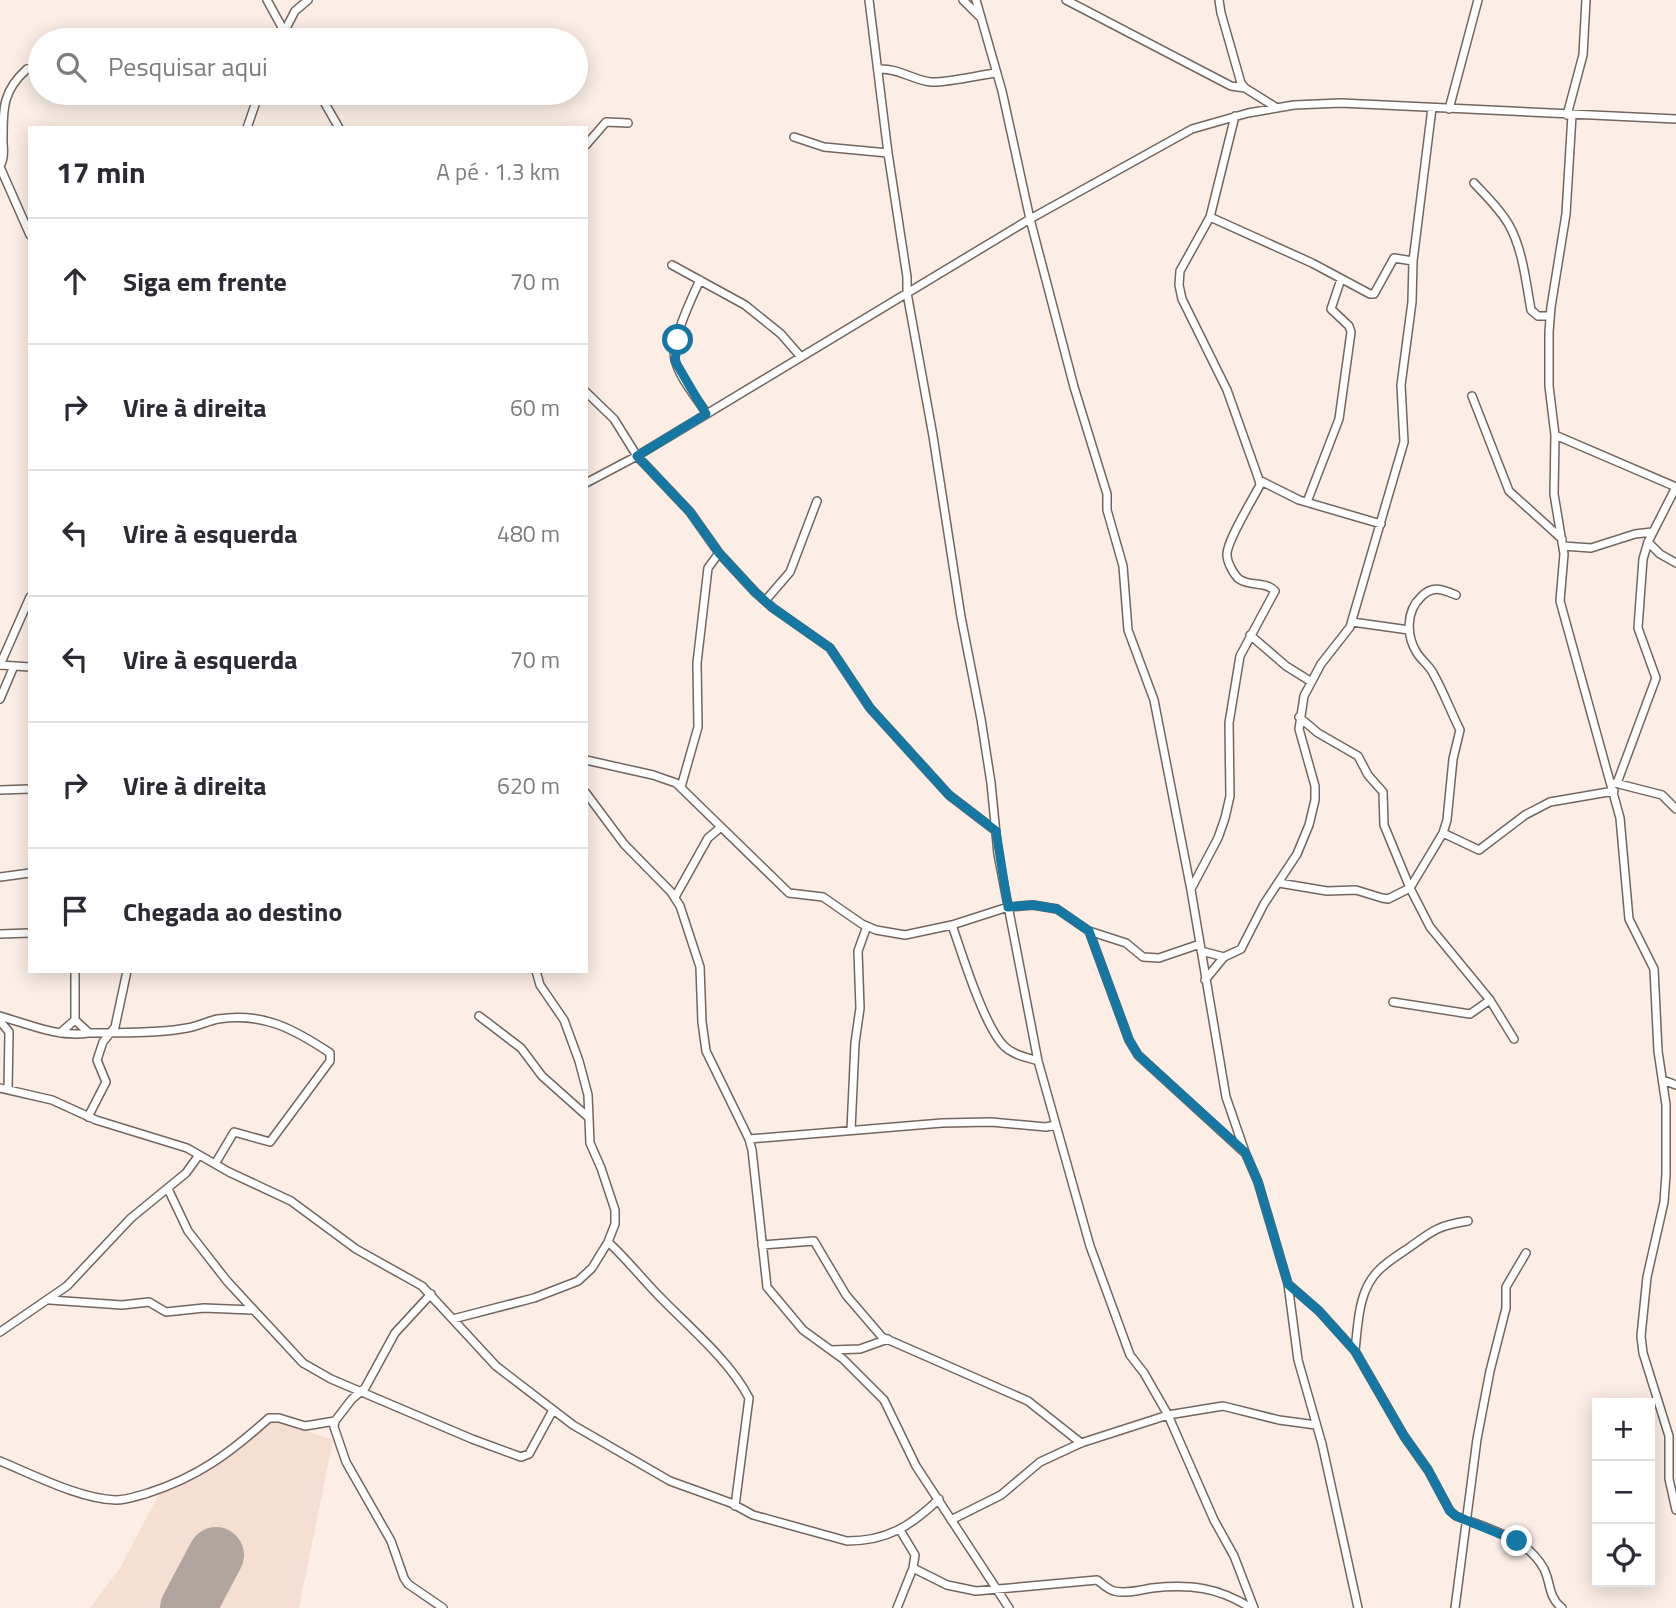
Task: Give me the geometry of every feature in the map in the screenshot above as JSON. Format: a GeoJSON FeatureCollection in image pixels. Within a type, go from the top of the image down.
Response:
{"type":"FeatureCollection","features":[{"type":"Feature","properties":{"kind":"street"},"geometry":{"type":"LineString","coordinates":[[267,0],[282,28]]}},
{"type":"Feature","properties":{"kind":"street"},"geometry":{"type":"LineString","coordinates":[[286,28],[295,11],[308,0]]}},
{"type":"Feature","properties":{"kind":"street"},"geometry":{"type":"LineString","coordinates":[[869,0],[907,293],[961,617],[981,719],[1008,907],[1038,1061],[1090,1246],[1130,1355],[1144,1373],[1168,1415],[1214,1520],[1234,1556],[1252,1608]]}},
{"type":"Feature","properties":{"kind":"street"},"geometry":{"type":"LineString","coordinates":[[963,0],[979,17]]}},
{"type":"Feature","properties":{"kind":"street"},"geometry":{"type":"LineString","coordinates":[[976,0],[1074,387],[1107,494],[1107,510],[1123,566],[1128,630],[1154,700],[1191,890],[1223,1085],[1258,1182],[1288,1284],[1298,1360],[1316,1425],[1357,1608]]}},
{"type":"Feature","properties":{"kind":"street"},"geometry":{"type":"LineString","coordinates":[[1066,0],[1231,86],[1245,88]]}},
{"type":"Feature","properties":{"kind":"street"},"geometry":{"type":"LineString","coordinates":[[1219,0],[1227,39],[1241,83],[1278,108]]}},
{"type":"Feature","properties":{"kind":"street"},"geometry":{"type":"LineString","coordinates":[[1449,109],[1478,0]]}},
{"type":"Feature","properties":{"kind":"street"},"geometry":{"type":"LineString","coordinates":[[1586,0],[1583,55],[1569,115],[1566,214],[1550,316],[1549,386],[1555,435],[1554,494],[1563,543],[1562,613],[1614,785],[1620,818],[1629,919],[1654,969],[1658,1051],[1665,1105],[1664,1202],[1647,1277],[1641,1336],[1643,1353],[1669,1436],[1669,1479],[1676,1510]]}},
{"type":"Feature","properties":{"kind":"street"},"geometry":{"type":"LineString","coordinates":[[879,69],[890,68],[912,78],[937,82],[996,73]]}},
{"type":"Feature","properties":{"kind":"street"},"geometry":{"type":"LineString","coordinates":[[27,69],[15,79],[7,93],[3,115],[4,159],[0,166],[28,230]]}},
{"type":"Feature","properties":{"kind":"street"},"geometry":{"type":"LineString","coordinates":[[588,483],[1030,219],[1192,129],[1235,116],[1278,108],[1341,103],[1676,119]]}},
{"type":"Feature","properties":{"kind":"street"},"geometry":{"type":"LineString","coordinates":[[248,126],[255,105]]}},
{"type":"Feature","properties":{"kind":"street"},"geometry":{"type":"LineString","coordinates":[[326,105],[338,126]]}},
{"type":"Feature","properties":{"kind":"street"},"geometry":{"type":"LineString","coordinates":[[1205,980],[1224,957],[1241,949],[1297,854],[1310,825],[1315,786],[1301,740],[1299,717],[1310,681],[1345,637],[1352,622],[1404,442],[1401,385],[1432,108]]}},
{"type":"Feature","properties":{"kind":"street"},"geometry":{"type":"LineString","coordinates":[[1191,890],[1218,838],[1230,796],[1229,723],[1240,656],[1275,591],[1268,586],[1237,577],[1226,553],[1260,485],[1227,390],[1182,299],[1179,285],[1180,271],[1185,260],[1210,217],[1235,116]]}},
{"type":"Feature","properties":{"kind":"street"},"geometry":{"type":"LineString","coordinates":[[588,143],[606,122],[628,123]]}},
{"type":"Feature","properties":{"kind":"street"},"geometry":{"type":"LineString","coordinates":[[794,137],[824,147],[888,153]]}},
{"type":"Feature","properties":{"kind":"street"},"geometry":{"type":"LineString","coordinates":[[1474,183],[1501,212],[1510,227],[1516,242],[1531,310],[1538,316],[1550,316]]}},
{"type":"Feature","properties":{"kind":"street"},"geometry":{"type":"LineString","coordinates":[[1210,217],[1372,294],[1394,258],[1413,261]]}},
{"type":"Feature","properties":{"kind":"street"},"geometry":{"type":"LineString","coordinates":[[673,265],[756,313],[781,334],[801,357]]}},
{"type":"Feature","properties":{"kind":"street"},"geometry":{"type":"LineString","coordinates":[[1307,502],[1339,419],[1351,332],[1331,306],[1342,279]]}},
{"type":"Feature","properties":{"kind":"street"},"geometry":{"type":"LineString","coordinates":[[700,280],[681,323],[675,361],[706,414]]}},
{"type":"Feature","properties":{"kind":"street"},"geometry":{"type":"LineString","coordinates":[[588,394],[614,419],[637,456],[690,512],[719,553],[765,601],[830,648],[870,708],[949,795],[996,831]]}},
{"type":"Feature","properties":{"kind":"street"},"geometry":{"type":"LineString","coordinates":[[1472,396],[1509,491],[1563,543],[1591,548],[1635,534],[1652,532]]}},
{"type":"Feature","properties":{"kind":"street"},"geometry":{"type":"LineString","coordinates":[[1555,435],[1676,487],[1648,542],[1641,578],[1639,628],[1656,678],[1614,785]]}},
{"type":"Feature","properties":{"kind":"street"},"geometry":{"type":"LineString","coordinates":[[1259,480],[1307,502],[1381,524]]}},
{"type":"Feature","properties":{"kind":"street"},"geometry":{"type":"LineString","coordinates":[[765,601],[790,572],[817,501]]}},
{"type":"Feature","properties":{"kind":"street"},"geometry":{"type":"LineString","coordinates":[[1648,542],[1660,554],[1676,563]]}},
{"type":"Feature","properties":{"kind":"street"},"geometry":{"type":"LineString","coordinates":[[681,787],[698,727],[697,663],[708,568],[719,553]]}},
{"type":"Feature","properties":{"kind":"street"},"geometry":{"type":"LineString","coordinates":[[1279,883],[1327,891],[1356,890],[1388,899],[1410,888],[1443,833],[1447,820],[1453,759],[1460,730],[1433,673],[1416,651],[1409,630],[1411,612],[1420,597],[1429,590],[1440,589],[1455,595]]}},
{"type":"Feature","properties":{"kind":"street"},"geometry":{"type":"LineString","coordinates":[[28,602],[0,665],[28,667]]}},
{"type":"Feature","properties":{"kind":"street"},"geometry":{"type":"LineString","coordinates":[[1352,622],[1409,630]]}},
{"type":"Feature","properties":{"kind":"street"},"geometry":{"type":"LineString","coordinates":[[1250,635],[1286,666],[1310,681]]}},
{"type":"Feature","properties":{"kind":"street"},"geometry":{"type":"LineString","coordinates":[[0,699],[14,666]]}},
{"type":"Feature","properties":{"kind":"street"},"geometry":{"type":"LineString","coordinates":[[1299,717],[1318,733],[1358,756],[1368,775],[1383,792],[1384,825],[1410,888],[1430,927],[1490,1000],[1514,1039]]}},
{"type":"Feature","properties":{"kind":"street"},"geometry":{"type":"LineString","coordinates":[[588,760],[653,775],[681,787],[789,893],[823,897],[867,926],[892,934],[905,935],[951,925],[1008,907],[1033,905],[1057,909],[1089,931],[1119,940],[1143,957],[1151,959],[1200,948],[1224,957]]}},
{"type":"Feature","properties":{"kind":"street"},"geometry":{"type":"LineString","coordinates":[[1443,833],[1479,850],[1525,815],[1550,802],[1614,785],[1662,795],[1676,809]]}},
{"type":"Feature","properties":{"kind":"street"},"geometry":{"type":"LineString","coordinates":[[0,790],[28,789]]}},
{"type":"Feature","properties":{"kind":"street"},"geometry":{"type":"LineString","coordinates":[[588,796],[624,844],[675,897],[700,967],[706,1051],[749,1139],[766,1287],[794,1321],[852,1366],[884,1400],[911,1457],[1009,1608]]}},
{"type":"Feature","properties":{"kind":"street"},"geometry":{"type":"LineString","coordinates":[[588,809],[594,805]]}},
{"type":"Feature","properties":{"kind":"street"},"geometry":{"type":"LineString","coordinates":[[675,897],[708,838],[721,827]]}},
{"type":"Feature","properties":{"kind":"street"},"geometry":{"type":"LineString","coordinates":[[0,877],[28,873]]}},
{"type":"Feature","properties":{"kind":"street"},"geometry":{"type":"LineString","coordinates":[[951,925],[997,1038],[1005,1048],[1038,1061]]}},
{"type":"Feature","properties":{"kind":"street"},"geometry":{"type":"LineString","coordinates":[[851,1130],[855,1043],[860,1009],[858,951],[867,926]]}},
{"type":"Feature","properties":{"kind":"street"},"geometry":{"type":"LineString","coordinates":[[1089,931],[1129,1040],[1138,1055],[1245,1152]]}},
{"type":"Feature","properties":{"kind":"street"},"geometry":{"type":"LineString","coordinates":[[0,934],[28,933]]}},
{"type":"Feature","properties":{"kind":"street"},"geometry":{"type":"LineString","coordinates":[[75,973],[75,1020],[89,1033]]}},
{"type":"Feature","properties":{"kind":"street"},"geometry":{"type":"LineString","coordinates":[[88,1117],[106,1082],[97,1060],[103,1042],[113,1032],[127,973]]}},
{"type":"Feature","properties":{"kind":"street"},"geometry":{"type":"LineString","coordinates":[[453,1319],[534,1298],[578,1281],[592,1268],[608,1242],[615,1224],[615,1210],[590,1143],[588,1095],[579,1061],[564,1020],[540,985],[537,973]]}},
{"type":"Feature","properties":{"kind":"street"},"geometry":{"type":"LineString","coordinates":[[1393,1002],[1469,1014],[1490,1000]]}},
{"type":"Feature","properties":{"kind":"street"},"geometry":{"type":"LineString","coordinates":[[479,1016],[521,1048],[542,1076],[588,1117]]}},
{"type":"Feature","properties":{"kind":"street"},"geometry":{"type":"LineString","coordinates":[[0,1018],[72,1035],[187,1028],[216,1019],[261,1018],[310,1039],[330,1053],[331,1060],[270,1142],[233,1132],[215,1164]]}},
{"type":"Feature","properties":{"kind":"street"},"geometry":{"type":"LineString","coordinates":[[0,1018],[9,1032],[4,1089],[52,1100],[88,1117],[158,1137],[199,1154],[291,1201],[330,1232],[431,1294],[496,1366],[553,1410],[659,1476],[735,1506],[753,1516],[847,1541],[859,1541],[900,1530],[939,1499]]}},
{"type":"Feature","properties":{"kind":"street"},"geometry":{"type":"LineString","coordinates":[[60,1032],[75,1020]]}},
{"type":"Feature","properties":{"kind":"street"},"geometry":{"type":"LineString","coordinates":[[1663,1080],[1676,1085]]}},
{"type":"Feature","properties":{"kind":"street"},"geometry":{"type":"LineString","coordinates":[[749,1139],[942,1123],[1005,1123],[1046,1127],[1055,1125]]}},
{"type":"Feature","properties":{"kind":"street"},"geometry":{"type":"LineString","coordinates":[[0,1332],[50,1300],[90,1264],[131,1218],[192,1167],[199,1154]]}},
{"type":"Feature","properties":{"kind":"street"},"geometry":{"type":"LineString","coordinates":[[168,1189],[188,1231],[227,1281],[303,1363],[316,1372],[472,1439],[521,1457],[529,1454],[553,1410]]}},
{"type":"Feature","properties":{"kind":"street"},"geometry":{"type":"LineString","coordinates":[[1355,1351],[1360,1309],[1371,1279],[1380,1269],[1442,1225],[1468,1221]]}},
{"type":"Feature","properties":{"kind":"street"},"geometry":{"type":"LineString","coordinates":[[762,1245],[814,1241],[853,1305],[877,1333],[1028,1401],[1081,1443]]}},
{"type":"Feature","properties":{"kind":"street"},"geometry":{"type":"LineString","coordinates":[[608,1242],[721,1360],[749,1398],[735,1506]]}},
{"type":"Feature","properties":{"kind":"street"},"geometry":{"type":"LineString","coordinates":[[1455,1608],[1465,1520],[1487,1384],[1506,1308],[1506,1287],[1525,1253]]}},
{"type":"Feature","properties":{"kind":"street"},"geometry":{"type":"LineString","coordinates":[[1288,1284],[1319,1311],[1355,1351],[1450,1511],[1525,1546],[1545,1570],[1552,1599],[1562,1608]]}},
{"type":"Feature","properties":{"kind":"street"},"geometry":{"type":"LineString","coordinates":[[0,1461],[78,1492],[105,1499],[127,1499],[172,1485],[227,1455],[269,1418],[279,1418],[305,1426],[334,1421],[357,1393],[363,1390],[395,1334],[431,1294]]}},
{"type":"Feature","properties":{"kind":"street"},"geometry":{"type":"LineString","coordinates":[[50,1300],[122,1305],[149,1302],[166,1312],[204,1308],[253,1310]]}},
{"type":"Feature","properties":{"kind":"street"},"geometry":{"type":"LineString","coordinates":[[831,1350],[860,1349],[889,1339]]}},
{"type":"Feature","properties":{"kind":"street"},"geometry":{"type":"LineString","coordinates":[[951,1520],[1001,1495],[1040,1462],[1081,1443],[1168,1415],[1223,1406],[1279,1420],[1316,1425]]}},
{"type":"Feature","properties":{"kind":"street"},"geometry":{"type":"LineString","coordinates":[[334,1421],[335,1434],[346,1462],[391,1541],[404,1578],[408,1584],[443,1608]]}},
{"type":"Feature","properties":{"kind":"street"},"geometry":{"type":"LineString","coordinates":[[897,1608],[913,1568],[915,1551],[900,1530]]}},
{"type":"Feature","properties":{"kind":"street"},"geometry":{"type":"LineString","coordinates":[[913,1568],[960,1589],[998,1590],[1097,1580],[1105,1587],[1118,1592],[1177,1586],[1203,1588],[1232,1596],[1252,1608]]}},
{"type":"Feature","properties":{"kind":"shaded area"},"geometry":{"type":"Polygon","coordinates":[[[272,1419],[333,1440],[299,1608],[90,1608],[120,1568],[159,1494],[224,1462],[272,1419]]]}},
{"type":"Feature","properties":{"kind":"runway"},"geometry":{"type":"LineString","coordinates":[[188,1608],[216,1555]]}},
{"type":"Feature","properties":{"kind":"route"},"geometry":{"type":"LineString","coordinates":[[678,340],[675,361],[706,414],[637,456],[690,512],[719,553],[755,592],[830,648],[870,708],[949,795],[996,831],[1008,907],[1033,905],[1057,909],[1089,931],[1129,1040],[1138,1055],[1245,1152],[1258,1182],[1288,1284],[1307,1299],[1355,1351],[1450,1511],[1456,1516],[1517,1541]]}}]}
